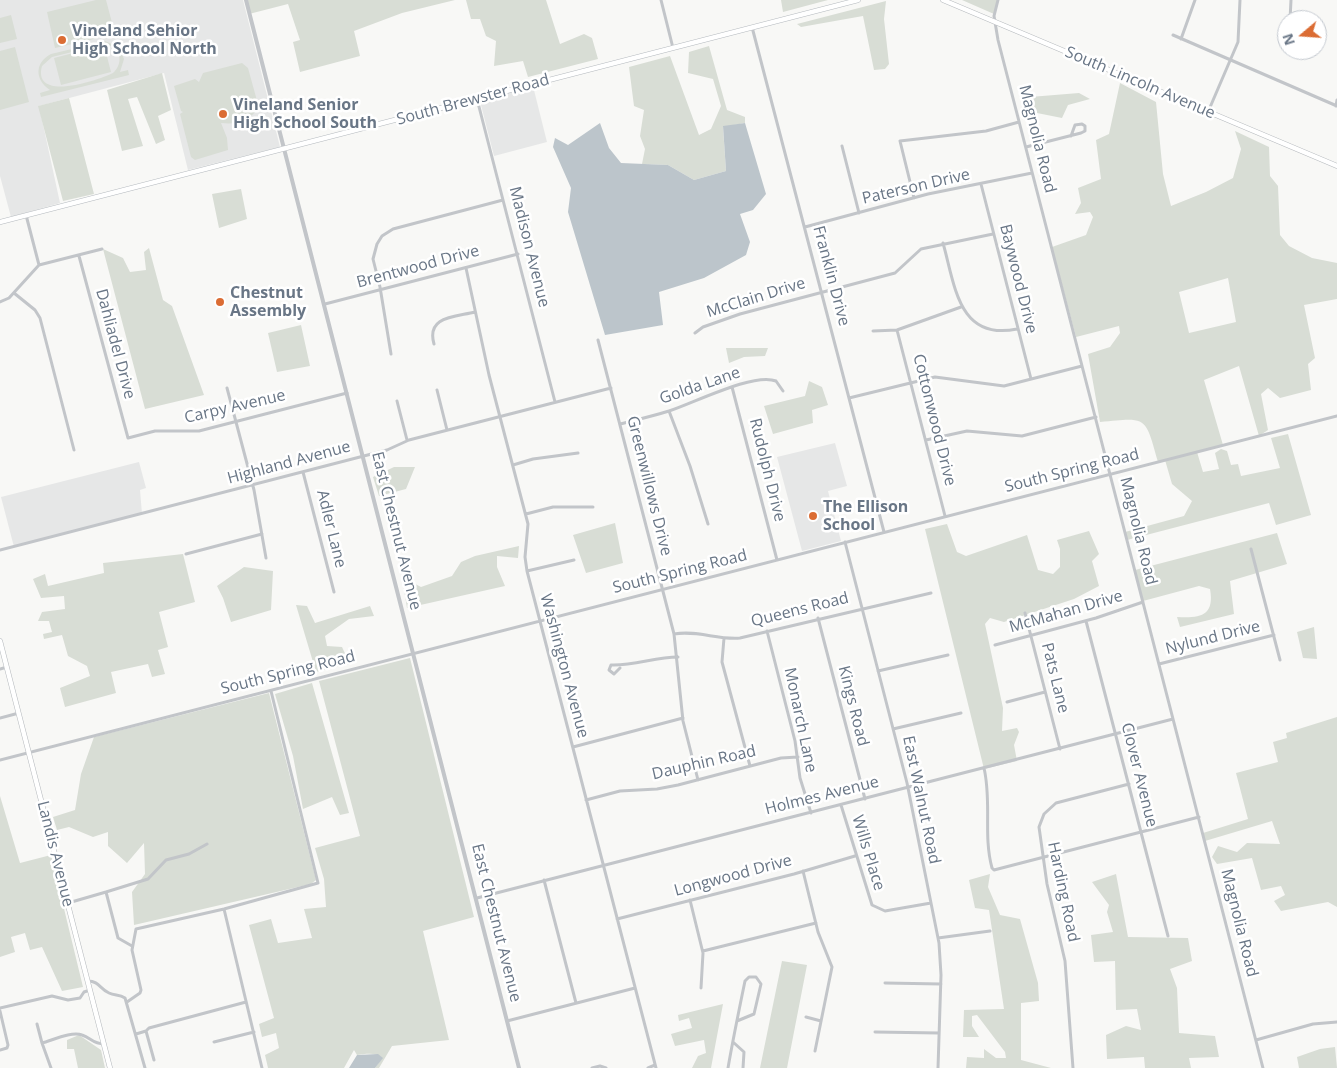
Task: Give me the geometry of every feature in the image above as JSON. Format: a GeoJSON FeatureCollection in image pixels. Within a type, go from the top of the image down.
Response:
{"type":"FeatureCollection","features":[{"type":"Feature","properties":{"kind":"main road","name":"South Brewster Road"},"geometry":{"type":"LineString","coordinates":[[0,222],[858,0]]}},
{"type":"Feature","properties":{"kind":"main road","name":"South Lincoln Avenue"},"geometry":{"type":"LineString","coordinates":[[943,0],[1337,166]]}},
{"type":"Feature","properties":{"kind":"main road","name":"Landis Avenue"},"geometry":{"type":"LineString","coordinates":[[0,641],[110,1068]]}},
{"type":"Feature","properties":{"kind":"street","name":"East Chestnut Avenue"},"geometry":{"type":"LineString","coordinates":[[246,0],[415,653],[519,1068]]}},
{"type":"Feature","properties":{"kind":"street"},"geometry":{"type":"LineString","coordinates":[[661,0],[673,48]]}},
{"type":"Feature","properties":{"kind":"street","name":"Magnolia Road"},"geometry":{"type":"LineString","coordinates":[[998,0],[995,22],[1019,122],[1263,1068]]}},
{"type":"Feature","properties":{"kind":"street"},"geometry":{"type":"LineString","coordinates":[[1182,39],[1195,0]]}},
{"type":"Feature","properties":{"kind":"street"},"geometry":{"type":"LineString","coordinates":[[1208,112],[1239,34],[1240,0]]}},
{"type":"Feature","properties":{"kind":"street","name":"Franklin Drive"},"geometry":{"type":"LineString","coordinates":[[752,27],[884,532]]}},
{"type":"Feature","properties":{"kind":"street"},"geometry":{"type":"LineString","coordinates":[[1173,35],[1337,106],[1337,100]]}},
{"type":"Feature","properties":{"kind":"street","name":"Madison Avenue"},"geometry":{"type":"LineString","coordinates":[[477,99],[555,402]]}},
{"type":"Feature","properties":{"kind":"street"},"geometry":{"type":"LineString","coordinates":[[914,198],[900,141],[986,131],[1019,122]]}},
{"type":"Feature","properties":{"kind":"street"},"geometry":{"type":"LineString","coordinates":[[1026,147],[1071,136],[1085,131],[1084,125],[1076,125],[1071,136]]}},
{"type":"Feature","properties":{"kind":"street"},"geometry":{"type":"LineString","coordinates":[[842,146],[859,213]]}},
{"type":"Feature","properties":{"kind":"street","name":"Paterson Drive"},"geometry":{"type":"LineString","coordinates":[[805,227],[914,198],[1032,173]]}},
{"type":"Feature","properties":{"kind":"street","name":"Baywood Drive"},"geometry":{"type":"LineString","coordinates":[[981,184],[1031,379]]}},
{"type":"Feature","properties":{"kind":"street"},"geometry":{"type":"LineString","coordinates":[[390,354],[381,290],[373,259],[377,244],[386,233],[393,229],[504,200]]}},
{"type":"Feature","properties":{"kind":"street"},"geometry":{"type":"LineString","coordinates":[[26,215],[39,265]]}},
{"type":"Feature","properties":{"kind":"street","name":"McClain Drive"},"geometry":{"type":"LineString","coordinates":[[695,334],[703,327],[740,314],[895,273],[918,250],[943,243],[993,234]]}},
{"type":"Feature","properties":{"kind":"street"},"geometry":{"type":"LineString","coordinates":[[943,243],[961,307],[974,321],[984,327],[998,331],[1017,329]]}},
{"type":"Feature","properties":{"kind":"street"},"geometry":{"type":"LineString","coordinates":[[0,302],[14,292],[39,265],[102,249]]}},
{"type":"Feature","properties":{"kind":"street","name":"Brentwood Drive"},"geometry":{"type":"LineString","coordinates":[[325,304],[518,254]]}},
{"type":"Feature","properties":{"kind":"street","name":"Dahliadel Drive"},"geometry":{"type":"LineString","coordinates":[[79,256],[127,438]]}},
{"type":"Feature","properties":{"kind":"street","name":"Washington Avenue"},"geometry":{"type":"LineString","coordinates":[[466,268],[500,416],[526,514],[528,524],[525,557],[527,571],[655,1067]]}},
{"type":"Feature","properties":{"kind":"street"},"geometry":{"type":"LineString","coordinates":[[14,292],[35,310],[40,318],[74,450]]}},
{"type":"Feature","properties":{"kind":"street"},"geometry":{"type":"LineString","coordinates":[[873,332],[898,330],[961,307]]}},
{"type":"Feature","properties":{"kind":"street"},"geometry":{"type":"LineString","coordinates":[[434,344],[432,331],[435,324],[446,319],[475,312]]}},
{"type":"Feature","properties":{"kind":"street","name":"Cottonwood Drive"},"geometry":{"type":"LineString","coordinates":[[898,330],[945,516]]}},
{"type":"Feature","properties":{"kind":"street","name":"Greenwillows Drive"},"geometry":{"type":"LineString","coordinates":[[598,340],[674,634],[678,657],[682,718],[698,780]]}},
{"type":"Feature","properties":{"kind":"street"},"geometry":{"type":"LineString","coordinates":[[849,398],[938,377],[1004,386],[1082,366]]}},
{"type":"Feature","properties":{"kind":"street","name":"Golda Lane"},"geometry":{"type":"LineString","coordinates":[[620,424],[669,411],[732,387],[768,378],[779,383],[783,391]]}},
{"type":"Feature","properties":{"kind":"street","name":"Rudolph Drive"},"geometry":{"type":"LineString","coordinates":[[732,387],[777,560]]}},
{"type":"Feature","properties":{"kind":"street"},"geometry":{"type":"LineString","coordinates":[[227,388],[253,485],[266,558]]}},
{"type":"Feature","properties":{"kind":"street","name":"Highland Avenue"},"geometry":{"type":"LineString","coordinates":[[0,550],[392,449],[407,440],[611,388]]}},
{"type":"Feature","properties":{"kind":"street"},"geometry":{"type":"LineString","coordinates":[[437,390],[447,430]]}},
{"type":"Feature","properties":{"kind":"street","name":"Carpy Avenue"},"geometry":{"type":"LineString","coordinates":[[127,438],[159,431],[199,431],[348,393]]}},
{"type":"Feature","properties":{"kind":"street"},"geometry":{"type":"LineString","coordinates":[[397,401],[407,440]]}},
{"type":"Feature","properties":{"kind":"street"},"geometry":{"type":"LineString","coordinates":[[669,411],[690,466],[708,524]]}},
{"type":"Feature","properties":{"kind":"street","name":"South Spring Road"},"geometry":{"type":"LineString","coordinates":[[0,760],[1337,416]]}},
{"type":"Feature","properties":{"kind":"street"},"geometry":{"type":"LineString","coordinates":[[926,440],[967,431],[1022,436],[1096,417]]}},
{"type":"Feature","properties":{"kind":"street"},"geometry":{"type":"LineString","coordinates":[[513,465],[533,459],[578,453]]}},
{"type":"Feature","properties":{"kind":"street","name":"Adler Lane"},"geometry":{"type":"LineString","coordinates":[[303,472],[334,592]]}},
{"type":"Feature","properties":{"kind":"street"},"geometry":{"type":"LineString","coordinates":[[526,514],[553,507],[594,507]]}},
{"type":"Feature","properties":{"kind":"street"},"geometry":{"type":"LineString","coordinates":[[186,554],[262,534]]}},
{"type":"Feature","properties":{"kind":"street","name":"East Walnut Road"},"geometry":{"type":"LineString","coordinates":[[845,542],[908,788],[938,938],[941,984],[938,1068]]}},
{"type":"Feature","properties":{"kind":"street"},"geometry":{"type":"LineString","coordinates":[[1251,550],[1280,660]]}},
{"type":"Feature","properties":{"kind":"street"},"geometry":{"type":"LineString","coordinates":[[527,571],[574,560]]}},
{"type":"Feature","properties":{"kind":"street","name":"Queens Road"},"geometry":{"type":"LineString","coordinates":[[674,634],[701,633],[724,638],[740,638],[930,593]]}},
{"type":"Feature","properties":{"kind":"street","name":"McMahan Drive"},"geometry":{"type":"LineString","coordinates":[[996,644],[1086,621],[1143,602]]}},
{"type":"Feature","properties":{"kind":"street","name":"Pats Lane"},"geometry":{"type":"LineString","coordinates":[[1025,613],[1060,749]]}},
{"type":"Feature","properties":{"kind":"street","name":"Kings Road"},"geometry":{"type":"LineString","coordinates":[[818,618],[865,799]]}},
{"type":"Feature","properties":{"kind":"street","name":"Clover Avenue"},"geometry":{"type":"LineString","coordinates":[[1086,621],[1168,936]]}},
{"type":"Feature","properties":{"kind":"street","name":"Monarch Lane"},"geometry":{"type":"LineString","coordinates":[[767,631],[798,757],[799,776],[811,813]]}},
{"type":"Feature","properties":{"kind":"street","name":"Nylund Drive"},"geometry":{"type":"LineString","coordinates":[[1159,664],[1274,635]]}},
{"type":"Feature","properties":{"kind":"street"},"geometry":{"type":"LineString","coordinates":[[724,638],[722,662],[750,766]]}},
{"type":"Feature","properties":{"kind":"street"},"geometry":{"type":"LineString","coordinates":[[878,671],[948,655]]}},
{"type":"Feature","properties":{"kind":"street"},"geometry":{"type":"LineString","coordinates":[[620,668],[614,674],[609,670],[613,665],[627,666],[655,658],[678,657]]}},
{"type":"Feature","properties":{"kind":"street"},"geometry":{"type":"LineString","coordinates":[[0,669],[7,667]]}},
{"type":"Feature","properties":{"kind":"street"},"geometry":{"type":"LineString","coordinates":[[127,1002],[140,993],[141,990],[133,960],[132,946],[134,933],[139,928],[314,886],[320,880],[271,690]]}},
{"type":"Feature","properties":{"kind":"street"},"geometry":{"type":"LineString","coordinates":[[1007,702],[1046,692]]}},
{"type":"Feature","properties":{"kind":"street"},"geometry":{"type":"LineString","coordinates":[[0,718],[19,713]]}},
{"type":"Feature","properties":{"kind":"street"},"geometry":{"type":"LineString","coordinates":[[893,729],[961,713]]}},
{"type":"Feature","properties":{"kind":"street"},"geometry":{"type":"LineString","coordinates":[[573,747],[682,718]]}},
{"type":"Feature","properties":{"kind":"street","name":"Holmes Avenue"},"geometry":{"type":"LineString","coordinates":[[476,898],[1173,719]]}},
{"type":"Feature","properties":{"kind":"street","name":"Dauphin Road"},"geometry":{"type":"LineString","coordinates":[[586,800],[620,791],[657,789],[780,758],[798,757]]}},
{"type":"Feature","properties":{"kind":"street"},"geometry":{"type":"LineString","coordinates":[[984,768],[989,793],[988,849],[990,863],[992,868],[996,870],[1199,817]]}},
{"type":"Feature","properties":{"kind":"street","name":"Harding Road"},"geometry":{"type":"LineString","coordinates":[[1073,1068],[1065,961],[1039,841],[1039,827],[1044,814],[1052,805],[1128,784]]}},
{"type":"Feature","properties":{"kind":"street","name":"Wills Place"},"geometry":{"type":"LineString","coordinates":[[841,805],[868,899],[874,907],[891,911],[931,903]]}},
{"type":"Feature","properties":{"kind":"street"},"geometry":{"type":"LineString","coordinates":[[68,903],[148,879],[166,860],[189,854],[207,844]]}},
{"type":"Feature","properties":{"kind":"street","name":"Longwood Drive"},"geometry":{"type":"LineString","coordinates":[[617,919],[855,856]]}},
{"type":"Feature","properties":{"kind":"street"},"geometry":{"type":"LineString","coordinates":[[803,871],[816,923],[832,967],[815,1050]]}},
{"type":"Feature","properties":{"kind":"street"},"geometry":{"type":"LineString","coordinates":[[544,880],[576,1003]]}},
{"type":"Feature","properties":{"kind":"street"},"geometry":{"type":"LineString","coordinates":[[106,892],[118,938],[132,946]]}},
{"type":"Feature","properties":{"kind":"street"},"geometry":{"type":"LineString","coordinates":[[690,900],[703,951],[700,988]]}},
{"type":"Feature","properties":{"kind":"street"},"geometry":{"type":"LineString","coordinates":[[224,909],[262,1068]]}},
{"type":"Feature","properties":{"kind":"street"},"geometry":{"type":"LineString","coordinates":[[703,951],[816,923]]}},
{"type":"Feature","properties":{"kind":"street"},"geometry":{"type":"LineString","coordinates":[[938,938],[990,931]]}},
{"type":"Feature","properties":{"kind":"street"},"geometry":{"type":"LineString","coordinates":[[728,1068],[737,1021],[745,981],[749,977],[756,977],[761,984],[754,1014],[737,1021]]}},
{"type":"Feature","properties":{"kind":"street"},"geometry":{"type":"LineString","coordinates":[[88,981],[97,982],[108,993],[121,995],[127,1002],[145,1068]]}},
{"type":"Feature","properties":{"kind":"street"},"geometry":{"type":"LineString","coordinates":[[885,983],[941,984]]}},
{"type":"Feature","properties":{"kind":"street"},"geometry":{"type":"LineString","coordinates":[[507,1021],[635,988]]}},
{"type":"Feature","properties":{"kind":"street"},"geometry":{"type":"LineString","coordinates":[[0,1050],[7,1048],[8,1045],[0,1009],[52,996],[68,1000],[80,998],[84,992],[90,990]]}},
{"type":"Feature","properties":{"kind":"street"},"geometry":{"type":"LineString","coordinates":[[136,1034],[149,1028],[246,1002]]}},
{"type":"Feature","properties":{"kind":"street"},"geometry":{"type":"LineString","coordinates":[[806,1017],[821,1021]]}},
{"type":"Feature","properties":{"kind":"street"},"geometry":{"type":"LineString","coordinates":[[1256,1040],[1311,1025],[1337,1022]]}},
{"type":"Feature","properties":{"kind":"street"},"geometry":{"type":"LineString","coordinates":[[37,1024],[51,1068]]}},
{"type":"Feature","properties":{"kind":"street"},"geometry":{"type":"LineString","coordinates":[[146,1031],[154,1060]]}},
{"type":"Feature","properties":{"kind":"street"},"geometry":{"type":"LineString","coordinates":[[214,1042],[254,1032]]}},
{"type":"Feature","properties":{"kind":"street"},"geometry":{"type":"LineString","coordinates":[[875,1032],[939,1033]]}},
{"type":"Feature","properties":{"kind":"street"},"geometry":{"type":"LineString","coordinates":[[42,1043],[77,1034],[83,1035],[96,1044],[104,1044]]}},
{"type":"Feature","properties":{"kind":"street"},"geometry":{"type":"LineString","coordinates":[[733,1042],[744,1052],[743,1068]]}},
{"type":"Feature","properties":{"kind":"street"},"geometry":{"type":"LineString","coordinates":[[592,1068],[600,1066],[606,1068]]}},
{"type":"Feature","properties":{"kind":"street"},"geometry":{"type":"LineString","coordinates":[[648,1068],[655,1067]]}},
{"type":"Feature","properties":{"kind":"shaded area"},"geometry":{"type":"Polygon","coordinates":[[[0,0],[243,0],[280,147],[188,170],[164,73],[39,106],[60,203],[11,217],[0,176],[0,0]]]}},
{"type":"Feature","properties":{"kind":"shaded area"},"geometry":{"type":"Polygon","coordinates":[[[96,0],[106,0],[115,34],[55,48],[47,12],[96,0]]]}},
{"type":"Feature","properties":{"kind":"shaded area"},"geometry":{"type":"Polygon","coordinates":[[[246,0],[455,0],[402,13],[354,31],[360,56],[300,72],[293,42],[300,40],[288,4],[249,14],[246,0]]]}},
{"type":"Feature","properties":{"kind":"shaded area"},"geometry":{"type":"Polygon","coordinates":[[[466,0],[546,0],[560,44],[584,34],[592,38],[598,59],[528,77],[523,61],[494,66],[496,41],[486,36],[480,19],[471,19],[466,0]]]}},
{"type":"Feature","properties":{"kind":"shaded area"},"geometry":{"type":"Polygon","coordinates":[[[781,0],[828,0],[783,12],[781,0]]]}},
{"type":"Feature","properties":{"kind":"shaded area"},"geometry":{"type":"Polygon","coordinates":[[[962,0],[998,0],[994,14],[962,0]]]}},
{"type":"Feature","properties":{"kind":"shaded area"},"geometry":{"type":"Polygon","coordinates":[[[886,1],[884,19],[889,64],[885,69],[874,70],[863,16],[801,27],[797,24],[886,1]]]}},
{"type":"Feature","properties":{"kind":"shaded area"},"geometry":{"type":"Polygon","coordinates":[[[11,15],[17,39],[0,43],[0,18],[11,15]]]}},
{"type":"Feature","properties":{"kind":"shaded area"},"geometry":{"type":"Polygon","coordinates":[[[105,41],[119,47],[124,59],[120,72],[128,70],[129,75],[41,97],[40,93],[50,90],[39,77],[39,67],[45,58],[51,54],[105,41]],[[104,44],[52,57],[42,66],[42,77],[47,84],[68,86],[82,84],[113,73],[117,69],[120,60],[117,51],[104,44]]]}},
{"type":"Feature","properties":{"kind":"shaded area"},"geometry":{"type":"Polygon","coordinates":[[[104,45],[111,72],[61,85],[54,58],[104,45]]]}},
{"type":"Feature","properties":{"kind":"shaded area"},"geometry":{"type":"Polygon","coordinates":[[[709,46],[727,110],[745,117],[745,123],[723,127],[726,171],[694,180],[668,165],[642,164],[645,149],[640,136],[644,110],[634,106],[629,67],[670,56],[699,135],[711,129],[721,106],[713,79],[688,73],[689,52],[709,46]]]}},
{"type":"Feature","properties":{"kind":"shaded area"},"geometry":{"type":"Polygon","coordinates":[[[15,47],[29,102],[0,110],[0,51],[15,47]]]}},
{"type":"Feature","properties":{"kind":"shaded area"},"geometry":{"type":"Polygon","coordinates":[[[242,63],[248,68],[259,108],[242,121],[221,123],[227,138],[228,150],[195,160],[191,157],[180,114],[183,112],[181,111],[174,86],[195,79],[199,82],[203,73],[242,63]]]}},
{"type":"Feature","properties":{"kind":"shaded area"},"geometry":{"type":"Polygon","coordinates":[[[162,73],[171,110],[158,116],[165,140],[156,144],[137,97],[128,99],[143,146],[122,151],[107,90],[162,73]]]}},
{"type":"Feature","properties":{"kind":"shaded area"},"geometry":{"type":"Polygon","coordinates":[[[1120,83],[1156,102],[1163,174],[1171,206],[1206,192],[1233,178],[1241,149],[1235,131],[1269,147],[1270,176],[1278,186],[1280,235],[1289,246],[1312,258],[1337,263],[1337,299],[1304,305],[1315,358],[1308,364],[1311,390],[1280,398],[1268,388],[1261,394],[1268,430],[1259,436],[1239,366],[1204,380],[1223,445],[1197,452],[1203,472],[1219,469],[1215,453],[1221,449],[1227,451],[1231,465],[1238,464],[1241,476],[1280,468],[1271,438],[1288,434],[1311,515],[1276,525],[1269,503],[1127,540],[1125,532],[1184,516],[1192,501],[1172,484],[1165,460],[1158,462],[1147,428],[1142,423],[1136,420],[1100,422],[1088,354],[1110,347],[1120,333],[1119,326],[1076,337],[1052,247],[1086,235],[1093,217],[1090,212],[1075,214],[1081,203],[1078,188],[1101,179],[1096,140],[1109,134],[1120,83]],[[1228,278],[1179,292],[1189,333],[1236,322],[1228,278]]]}},
{"type":"Feature","properties":{"kind":"shaded area"},"geometry":{"type":"Polygon","coordinates":[[[533,86],[547,142],[494,156],[480,101],[533,86]]]}},
{"type":"Feature","properties":{"kind":"shaded area"},"geometry":{"type":"Polygon","coordinates":[[[1079,93],[1090,99],[1068,105],[1062,118],[1027,111],[1030,97],[1079,93]]]}},
{"type":"Feature","properties":{"kind":"shaded area"},"geometry":{"type":"Polygon","coordinates":[[[69,98],[94,194],[63,201],[38,106],[69,98]]]}},
{"type":"Feature","properties":{"kind":"shaded area"},"geometry":{"type":"Polygon","coordinates":[[[600,123],[609,148],[621,163],[668,165],[694,180],[726,171],[723,126],[745,123],[766,194],[753,210],[740,214],[750,242],[746,255],[704,278],[659,292],[663,325],[605,335],[568,212],[571,188],[553,147],[555,138],[568,145],[600,123]]]}},
{"type":"Feature","properties":{"kind":"shaded area"},"geometry":{"type":"Polygon","coordinates":[[[241,189],[247,219],[219,228],[212,194],[241,189]]]}},
{"type":"Feature","properties":{"kind":"shaded area"},"geometry":{"type":"Polygon","coordinates":[[[149,248],[163,300],[172,306],[204,395],[145,409],[103,249],[123,258],[130,272],[146,270],[144,252],[149,248]]]}},
{"type":"Feature","properties":{"kind":"shaded area"},"geometry":{"type":"Polygon","coordinates":[[[301,325],[310,366],[277,372],[268,333],[301,325]]]}},
{"type":"Feature","properties":{"kind":"shaded area"},"geometry":{"type":"Polygon","coordinates":[[[726,348],[768,348],[765,356],[744,357],[729,363],[726,348]]]}},
{"type":"Feature","properties":{"kind":"shaded area"},"geometry":{"type":"Polygon","coordinates":[[[809,381],[822,387],[828,405],[812,410],[813,423],[773,434],[764,406],[805,396],[809,381]]]}},
{"type":"Feature","properties":{"kind":"shaded area","name":"The Ellison School"},"geometry":{"type":"Polygon","coordinates":[[[835,443],[847,486],[828,491],[841,541],[802,551],[777,457],[835,443]]]}},
{"type":"Feature","properties":{"kind":"shaded area"},"geometry":{"type":"Polygon","coordinates":[[[139,462],[146,488],[140,490],[142,514],[14,547],[1,497],[139,462]]]}},
{"type":"Feature","properties":{"kind":"shaded area"},"geometry":{"type":"Polygon","coordinates":[[[394,467],[415,467],[406,489],[379,496],[373,477],[394,467]]]}},
{"type":"Feature","properties":{"kind":"shaded area"},"geometry":{"type":"Polygon","coordinates":[[[615,523],[623,563],[586,573],[573,535],[615,523]]]}},
{"type":"Feature","properties":{"kind":"shaded area"},"geometry":{"type":"Polygon","coordinates":[[[947,524],[957,552],[966,556],[1027,535],[1038,570],[1053,574],[1060,567],[1060,549],[1057,540],[1089,531],[1099,554],[1092,561],[1099,586],[1074,599],[1004,622],[990,618],[985,624],[1003,708],[1002,731],[1017,728],[1019,732],[1014,745],[1017,761],[984,769],[925,529],[947,524]]]}},
{"type":"Feature","properties":{"kind":"shaded area"},"geometry":{"type":"Polygon","coordinates":[[[1277,533],[1287,564],[1230,581],[1234,614],[1180,627],[1177,617],[1198,616],[1208,610],[1211,598],[1210,589],[1199,586],[1143,601],[1135,570],[1277,533]]]}},
{"type":"Feature","properties":{"kind":"shaded area"},"geometry":{"type":"Polygon","coordinates":[[[519,546],[518,558],[497,556],[497,567],[505,586],[407,608],[402,577],[421,587],[452,576],[461,562],[475,556],[519,546]]]}},
{"type":"Feature","properties":{"kind":"shaded area"},"geometry":{"type":"Polygon","coordinates":[[[183,554],[195,602],[159,612],[168,647],[158,650],[165,674],[152,677],[148,664],[111,672],[116,693],[65,707],[60,688],[90,676],[87,666],[68,656],[62,635],[44,639],[43,634],[52,632],[49,621],[38,621],[42,612],[65,609],[64,596],[41,598],[33,579],[45,574],[48,586],[104,573],[103,563],[183,554]]]}},
{"type":"Feature","properties":{"kind":"shaded area"},"geometry":{"type":"Polygon","coordinates":[[[244,567],[273,571],[271,610],[231,622],[217,586],[244,567]]]}},
{"type":"Feature","properties":{"kind":"shaded area"},"geometry":{"type":"Polygon","coordinates":[[[296,605],[307,606],[315,623],[370,606],[374,616],[349,619],[325,636],[327,646],[342,647],[350,664],[316,672],[296,605]]]}},
{"type":"Feature","properties":{"kind":"shaded area"},"geometry":{"type":"Polygon","coordinates":[[[1314,627],[1317,659],[1303,658],[1297,632],[1314,627]]]}},
{"type":"Feature","properties":{"kind":"shaded area"},"geometry":{"type":"Polygon","coordinates":[[[410,658],[474,917],[423,931],[449,1040],[392,1046],[379,1068],[375,1068],[382,1058],[380,1056],[371,1054],[357,1055],[354,1050],[344,1068],[268,1068],[265,1055],[279,1048],[276,1033],[262,1037],[259,1024],[274,1018],[249,925],[271,919],[278,943],[312,938],[304,909],[326,907],[324,879],[315,848],[360,836],[319,681],[410,658]]]}},
{"type":"Feature","properties":{"kind":"shaded area"},"geometry":{"type":"Polygon","coordinates":[[[312,683],[349,813],[340,815],[332,797],[303,809],[293,756],[275,694],[312,683]]]}},
{"type":"Feature","properties":{"kind":"shaded area"},"geometry":{"type":"Polygon","coordinates":[[[269,693],[316,880],[311,884],[134,925],[132,892],[145,874],[144,843],[127,863],[108,846],[108,832],[93,837],[69,827],[57,830],[53,817],[75,810],[81,774],[94,737],[269,693]]]}},
{"type":"Feature","properties":{"kind":"shaded area"},"geometry":{"type":"Polygon","coordinates":[[[1337,717],[1337,907],[1328,902],[1281,911],[1274,901],[1285,895],[1281,886],[1261,890],[1252,858],[1217,864],[1212,857],[1218,846],[1237,852],[1247,843],[1280,844],[1272,821],[1205,841],[1203,833],[1248,819],[1236,773],[1278,762],[1273,742],[1287,738],[1286,733],[1337,717]]]}},
{"type":"Feature","properties":{"kind":"shaded area"},"geometry":{"type":"Polygon","coordinates":[[[0,796],[20,863],[51,855],[83,987],[62,991],[42,947],[30,950],[25,933],[11,937],[15,952],[0,957],[0,796]]]}},
{"type":"Feature","properties":{"kind":"shaded area"},"geometry":{"type":"Polygon","coordinates":[[[990,874],[988,887],[1000,915],[1020,919],[1038,983],[1039,1001],[1021,1003],[1021,1060],[1051,1068],[966,1068],[967,1057],[984,1058],[984,1049],[996,1058],[1006,1058],[1005,1052],[977,1015],[972,1016],[972,1026],[979,1037],[963,1037],[964,1010],[1004,1009],[989,910],[975,908],[969,880],[990,874]]]}},
{"type":"Feature","properties":{"kind":"shaded area"},"geometry":{"type":"Polygon","coordinates":[[[1116,874],[1128,937],[1188,938],[1192,961],[1170,969],[1177,988],[1179,1033],[1215,1036],[1219,1057],[1189,1058],[1191,1068],[1145,1068],[1144,1057],[1107,1059],[1106,1035],[1126,1026],[1141,1030],[1137,1009],[1116,1010],[1115,961],[1094,962],[1091,935],[1113,932],[1107,912],[1109,905],[1092,882],[1116,874]]]}},
{"type":"Feature","properties":{"kind":"shaded area"},"geometry":{"type":"Polygon","coordinates":[[[782,961],[807,965],[787,1068],[760,1068],[782,961]]]}},
{"type":"Feature","properties":{"kind":"shaded area"},"geometry":{"type":"Polygon","coordinates":[[[723,1004],[711,1068],[692,1068],[698,1056],[706,1053],[704,1040],[675,1046],[671,1034],[692,1028],[689,1018],[679,1021],[678,1015],[723,1004]]]}},
{"type":"Feature","properties":{"kind":"shaded area"},"geometry":{"type":"Polygon","coordinates":[[[79,1035],[101,1050],[105,1068],[78,1068],[74,1049],[67,1049],[67,1040],[79,1035]]]}},
{"type":"Feature","properties":{"kind":"shaded area"},"geometry":{"type":"Polygon","coordinates":[[[1335,1047],[1337,1068],[1299,1068],[1297,1057],[1320,1049],[1335,1047]]]}},
{"type":"Feature","properties":{"kind":"shaded area"},"geometry":{"type":"Polygon","coordinates":[[[378,1054],[383,1058],[375,1068],[349,1068],[357,1055],[378,1054]]]}},
{"type":"Feature","properties":{"kind":"place","name":"Vineland Sehior High School North"},"geometry":{"type":"Point","coordinates":[62,40]}},
{"type":"Feature","properties":{"kind":"place","name":"Vineland Senior High School South"},"geometry":{"type":"Point","coordinates":[223,114]}},
{"type":"Feature","properties":{"kind":"place","name":"Chestnut Assembly"},"geometry":{"type":"Point","coordinates":[220,302]}},
{"type":"Feature","properties":{"kind":"place","name":"The Ellison School"},"geometry":{"type":"Point","coordinates":[813,516]}}]}
